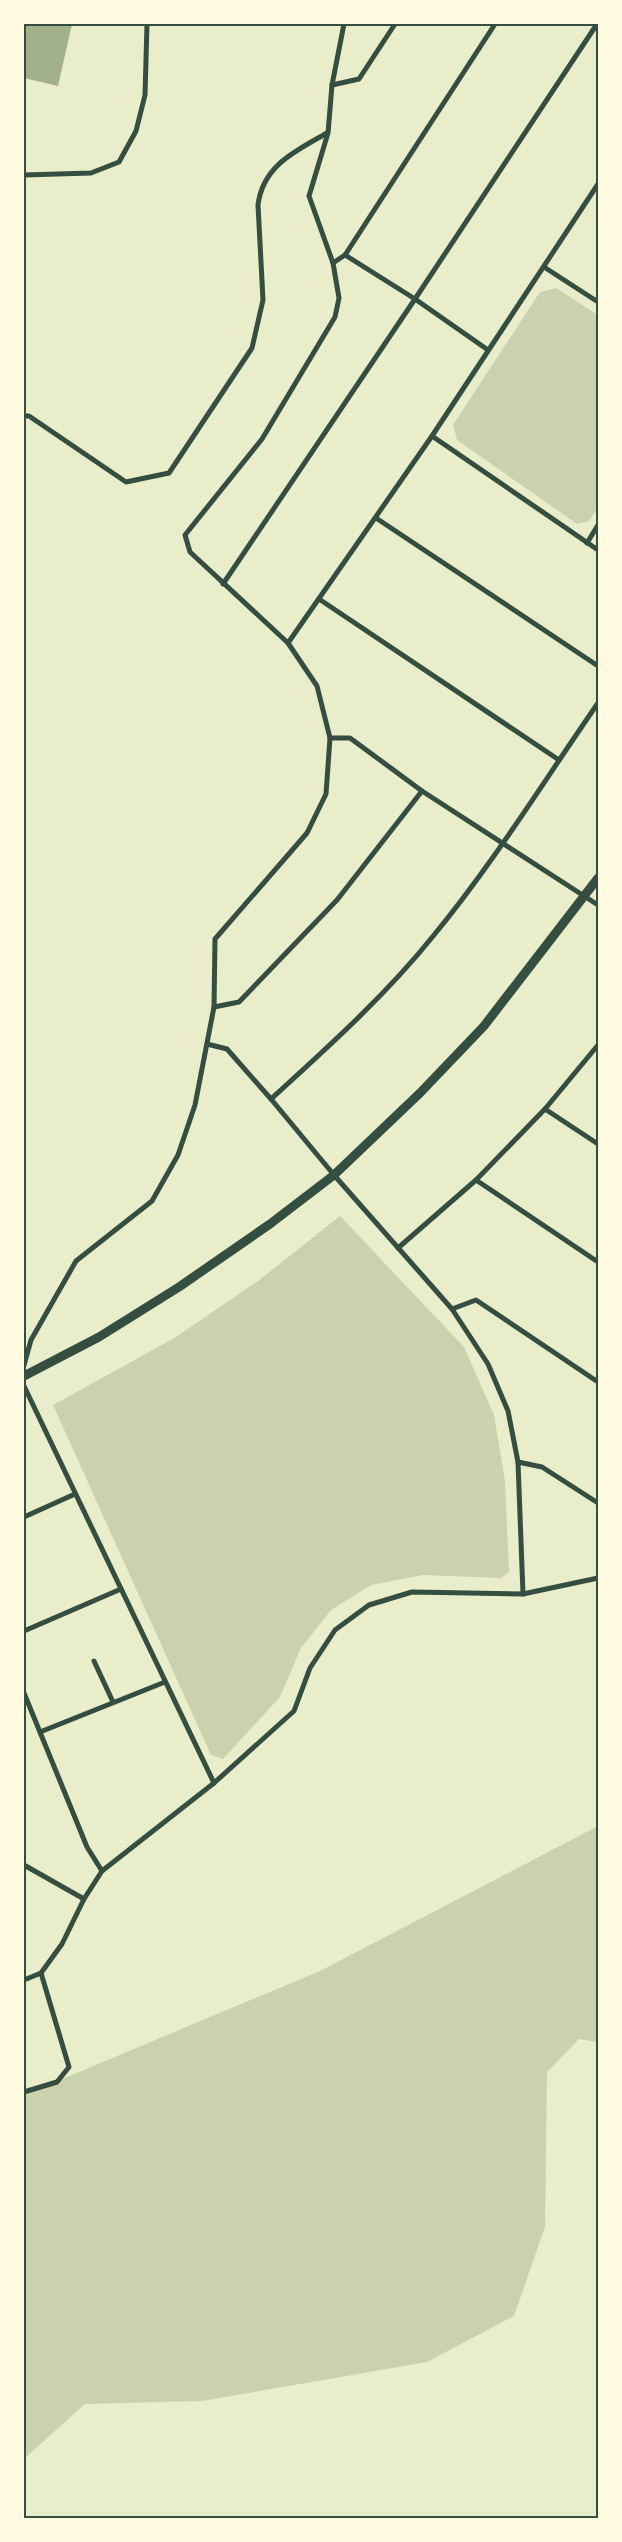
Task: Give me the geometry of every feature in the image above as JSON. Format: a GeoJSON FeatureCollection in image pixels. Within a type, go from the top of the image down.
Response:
{"type":"FeatureCollection","features":[{"type":"Feature","properties":{"kind":"street"},"geometry":{"type":"LineString","coordinates":[[24,175],[91,173],[119,162],[136,131],[146,95],[147,24]]}},
{"type":"Feature","properties":{"kind":"street"},"geometry":{"type":"LineString","coordinates":[[24,1365],[31,1340],[76,1261],[152,1201],[178,1155],[196,1105],[214,1007],[215,939],[307,833],[326,794],[330,738],[317,686],[288,642],[190,552],[185,535],[262,439],[335,317],[339,298],[333,263],[309,196],[328,133],[332,85],[344,24]]}},
{"type":"Feature","properties":{"kind":"street"},"geometry":{"type":"LineString","coordinates":[[332,85],[359,79],[395,24]]}},
{"type":"Feature","properties":{"kind":"street"},"geometry":{"type":"LineString","coordinates":[[333,263],[345,255],[495,24]]}},
{"type":"Feature","properties":{"kind":"street"},"geometry":{"type":"LineString","coordinates":[[223,584],[416,299],[597,24]]}},
{"type":"Feature","properties":{"kind":"street"},"geometry":{"type":"LineString","coordinates":[[24,416],[29,416],[126,482],[170,473],[252,348],[263,300],[258,205],[260,192],[281,160],[328,133]]}},
{"type":"Feature","properties":{"kind":"street"},"geometry":{"type":"LineString","coordinates":[[288,642],[432,436],[598,184]]}},
{"type":"Feature","properties":{"kind":"street"},"geometry":{"type":"LineString","coordinates":[[345,255],[416,299],[488,350]]}},
{"type":"Feature","properties":{"kind":"street"},"geometry":{"type":"LineString","coordinates":[[544,267],[598,302]]}},
{"type":"Feature","properties":{"kind":"street"},"geometry":{"type":"LineString","coordinates":[[432,436],[598,550]]}},
{"type":"Feature","properties":{"kind":"street"},"geometry":{"type":"LineString","coordinates":[[376,518],[598,666]]}},
{"type":"Feature","properties":{"kind":"street"},"geometry":{"type":"LineString","coordinates":[[587,543],[598,525]]}},
{"type":"Feature","properties":{"kind":"street"},"geometry":{"type":"LineString","coordinates":[[319,599],[559,760]]}},
{"type":"Feature","properties":{"kind":"street"},"geometry":{"type":"LineString","coordinates":[[271,1099],[355,1022],[427,943],[503,844],[598,703]]}},
{"type":"Feature","properties":{"kind":"street"},"geometry":{"type":"LineString","coordinates":[[330,738],[350,738],[422,791],[598,905]]}},
{"type":"Feature","properties":{"kind":"street"},"geometry":{"type":"LineString","coordinates":[[214,1007],[238,1002],[337,900],[422,791]]}},
{"type":"Feature","properties":{"kind":"street"},"geometry":{"type":"LineString","coordinates":[[24,1376],[99,1337],[179,1287],[270,1224],[334,1175],[420,1094],[484,1026],[586,897],[598,878]]}},
{"type":"Feature","properties":{"kind":"street"},"geometry":{"type":"LineString","coordinates":[[207,1044],[227,1049],[271,1099],[334,1175],[452,1309],[488,1364],[508,1411],[518,1462],[523,1594]]}},
{"type":"Feature","properties":{"kind":"street"},"geometry":{"type":"LineString","coordinates":[[398,1248],[476,1180],[545,1109],[598,1044]]}},
{"type":"Feature","properties":{"kind":"street"},"geometry":{"type":"LineString","coordinates":[[545,1109],[598,1144]]}},
{"type":"Feature","properties":{"kind":"street"},"geometry":{"type":"LineString","coordinates":[[476,1180],[598,1262]]}},
{"type":"Feature","properties":{"kind":"street"},"geometry":{"type":"LineString","coordinates":[[452,1309],[476,1300],[598,1382]]}},
{"type":"Feature","properties":{"kind":"street"},"geometry":{"type":"LineString","coordinates":[[24,1386],[214,1783]]}},
{"type":"Feature","properties":{"kind":"street"},"geometry":{"type":"LineString","coordinates":[[518,1462],[542,1467],[598,1502]]}},
{"type":"Feature","properties":{"kind":"street"},"geometry":{"type":"LineString","coordinates":[[24,1517],[75,1494]]}},
{"type":"Feature","properties":{"kind":"street"},"geometry":{"type":"LineString","coordinates":[[24,1980],[41,1973],[62,1944],[84,1899],[102,1871],[214,1783],[294,1711],[310,1668],[335,1630],[369,1606],[412,1592],[523,1594],[598,1578]]}},
{"type":"Feature","properties":{"kind":"street"},"geometry":{"type":"LineString","coordinates":[[24,1632],[121,1589]]}},
{"type":"Feature","properties":{"kind":"street"},"geometry":{"type":"LineString","coordinates":[[94,1661],[113,1702]]}},
{"type":"Feature","properties":{"kind":"street"},"geometry":{"type":"LineString","coordinates":[[40,1732],[165,1682]]}},
{"type":"Feature","properties":{"kind":"street"},"geometry":{"type":"LineString","coordinates":[[24,1693],[87,1847],[102,1871]]}},
{"type":"Feature","properties":{"kind":"street"},"geometry":{"type":"LineString","coordinates":[[24,1865],[84,1899]]}},
{"type":"Feature","properties":{"kind":"street"},"geometry":{"type":"LineString","coordinates":[[24,2092],[57,2082],[69,2067],[41,1973]]}},
{"type":"Feature","properties":{"kind":"shaded area"},"geometry":{"type":"Polygon","coordinates":[[[24,24],[72,24],[58,86],[24,78],[24,24]]]}},
{"type":"Feature","properties":{"kind":"shaded area"},"geometry":{"type":"Polygon","coordinates":[[[556,288],[598,315],[598,508],[589,521],[577,524],[457,440],[453,425],[540,292],[556,288]]]}},
{"type":"Feature","properties":{"kind":"shaded area"},"geometry":{"type":"Polygon","coordinates":[[[340,1216],[464,1347],[494,1415],[505,1481],[509,1572],[501,1578],[423,1575],[371,1585],[331,1610],[301,1648],[280,1697],[223,1759],[211,1755],[53,1405],[176,1337],[258,1281],[340,1216]]]}},
{"type":"Feature","properties":{"kind":"shaded area"},"geometry":{"type":"Polygon","coordinates":[[[598,1826],[598,2042],[579,2039],[547,2072],[545,2227],[514,2316],[427,2362],[202,2401],[85,2404],[24,2459],[24,2095],[320,1971],[598,1826]]]}}]}
